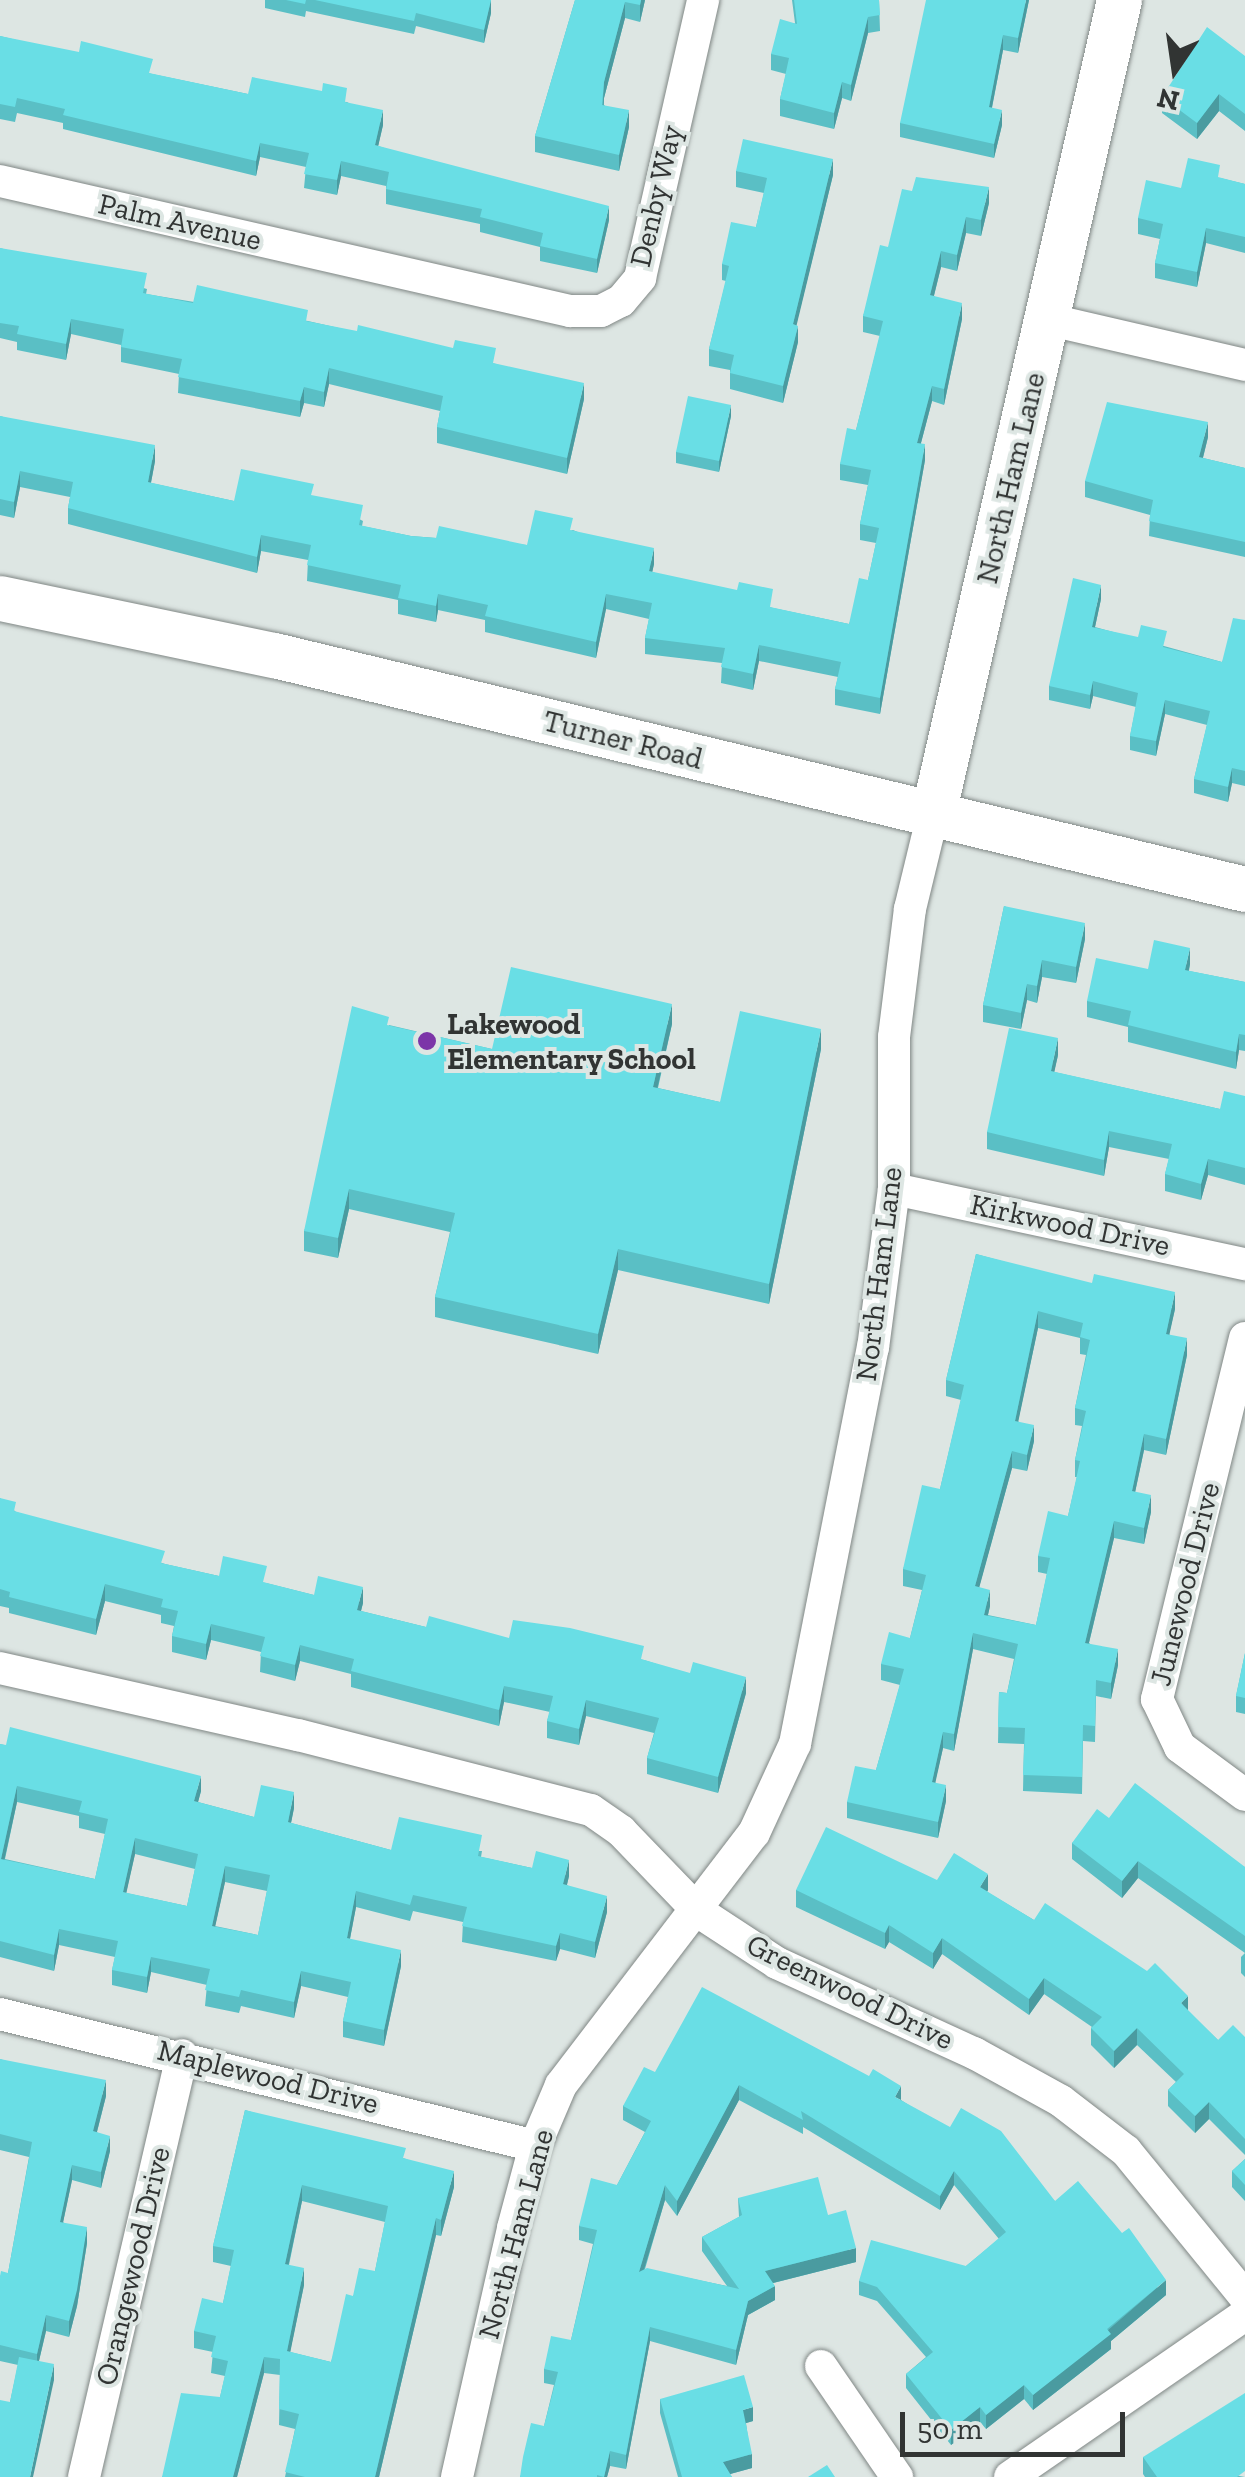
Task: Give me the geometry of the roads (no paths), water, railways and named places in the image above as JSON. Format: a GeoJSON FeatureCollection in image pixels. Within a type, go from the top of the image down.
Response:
{"type":"FeatureCollection","features":[{"type":"Feature","properties":{"kind":"main road","name":"North Ham Lane"},"geometry":{"type":"LineString","coordinates":[[933,814],[1119,0]]}},
{"type":"Feature","properties":{"kind":"main road","name":"Turner Road"},"geometry":{"type":"LineString","coordinates":[[0,598],[274,655],[1245,889]]}},
{"type":"Feature","properties":{"kind":"street","name":"Denby Way"},"geometry":{"type":"LineString","coordinates":[[360,263],[570,311],[601,311],[621,302],[640,278],[703,0]]}},
{"type":"Feature","properties":{"kind":"street","name":"Palm Avenue"},"geometry":{"type":"LineString","coordinates":[[0,181],[360,263]]}},
{"type":"Feature","properties":{"kind":"street"},"geometry":{"type":"LineString","coordinates":[[1046,319],[1245,366]]}},
{"type":"Feature","properties":{"kind":"street","name":"North Ham Lane"},"geometry":{"type":"LineString","coordinates":[[458,2477],[535,2146],[570,2072],[699,1912],[776,1794],[794,1744],[873,1348],[894,1189],[894,1037],[910,910],[933,814]]}},
{"type":"Feature","properties":{"kind":"street","name":"Kirkwood Drive"},"geometry":{"type":"LineString","coordinates":[[894,1189],[1245,1264]]}},
{"type":"Feature","properties":{"kind":"street","name":"Junewood Drive"},"geometry":{"type":"LineString","coordinates":[[1245,1338],[1157,1699],[1180,1747],[1245,1796]]}},
{"type":"Feature","properties":{"kind":"street","name":"Greenwood Drive"},"geometry":{"type":"LineString","coordinates":[[0,1668],[578,1806],[620,1831],[699,1912],[776,1963],[974,2053],[1061,2101],[1126,2151],[1245,2298]]}},
{"type":"Feature","properties":{"kind":"street","name":"Maplewood Drive"},"geometry":{"type":"LineString","coordinates":[[0,2014],[182,2054],[535,2146]]}},
{"type":"Feature","properties":{"kind":"street","name":"Orangewood Drive"},"geometry":{"type":"LineString","coordinates":[[84,2477],[182,2054]]}},
{"type":"Feature","properties":{"kind":"street"},"geometry":{"type":"LineString","coordinates":[[1010,2477],[1245,2315]]}},
{"type":"Feature","properties":{"kind":"street"},"geometry":{"type":"LineString","coordinates":[[821,2366],[897,2477]]}},
{"type":"Feature","properties":{"kind":"place","name":"Lakewood Elementary School"},"geometry":{"type":"Point","coordinates":[427,1041]}}]}
